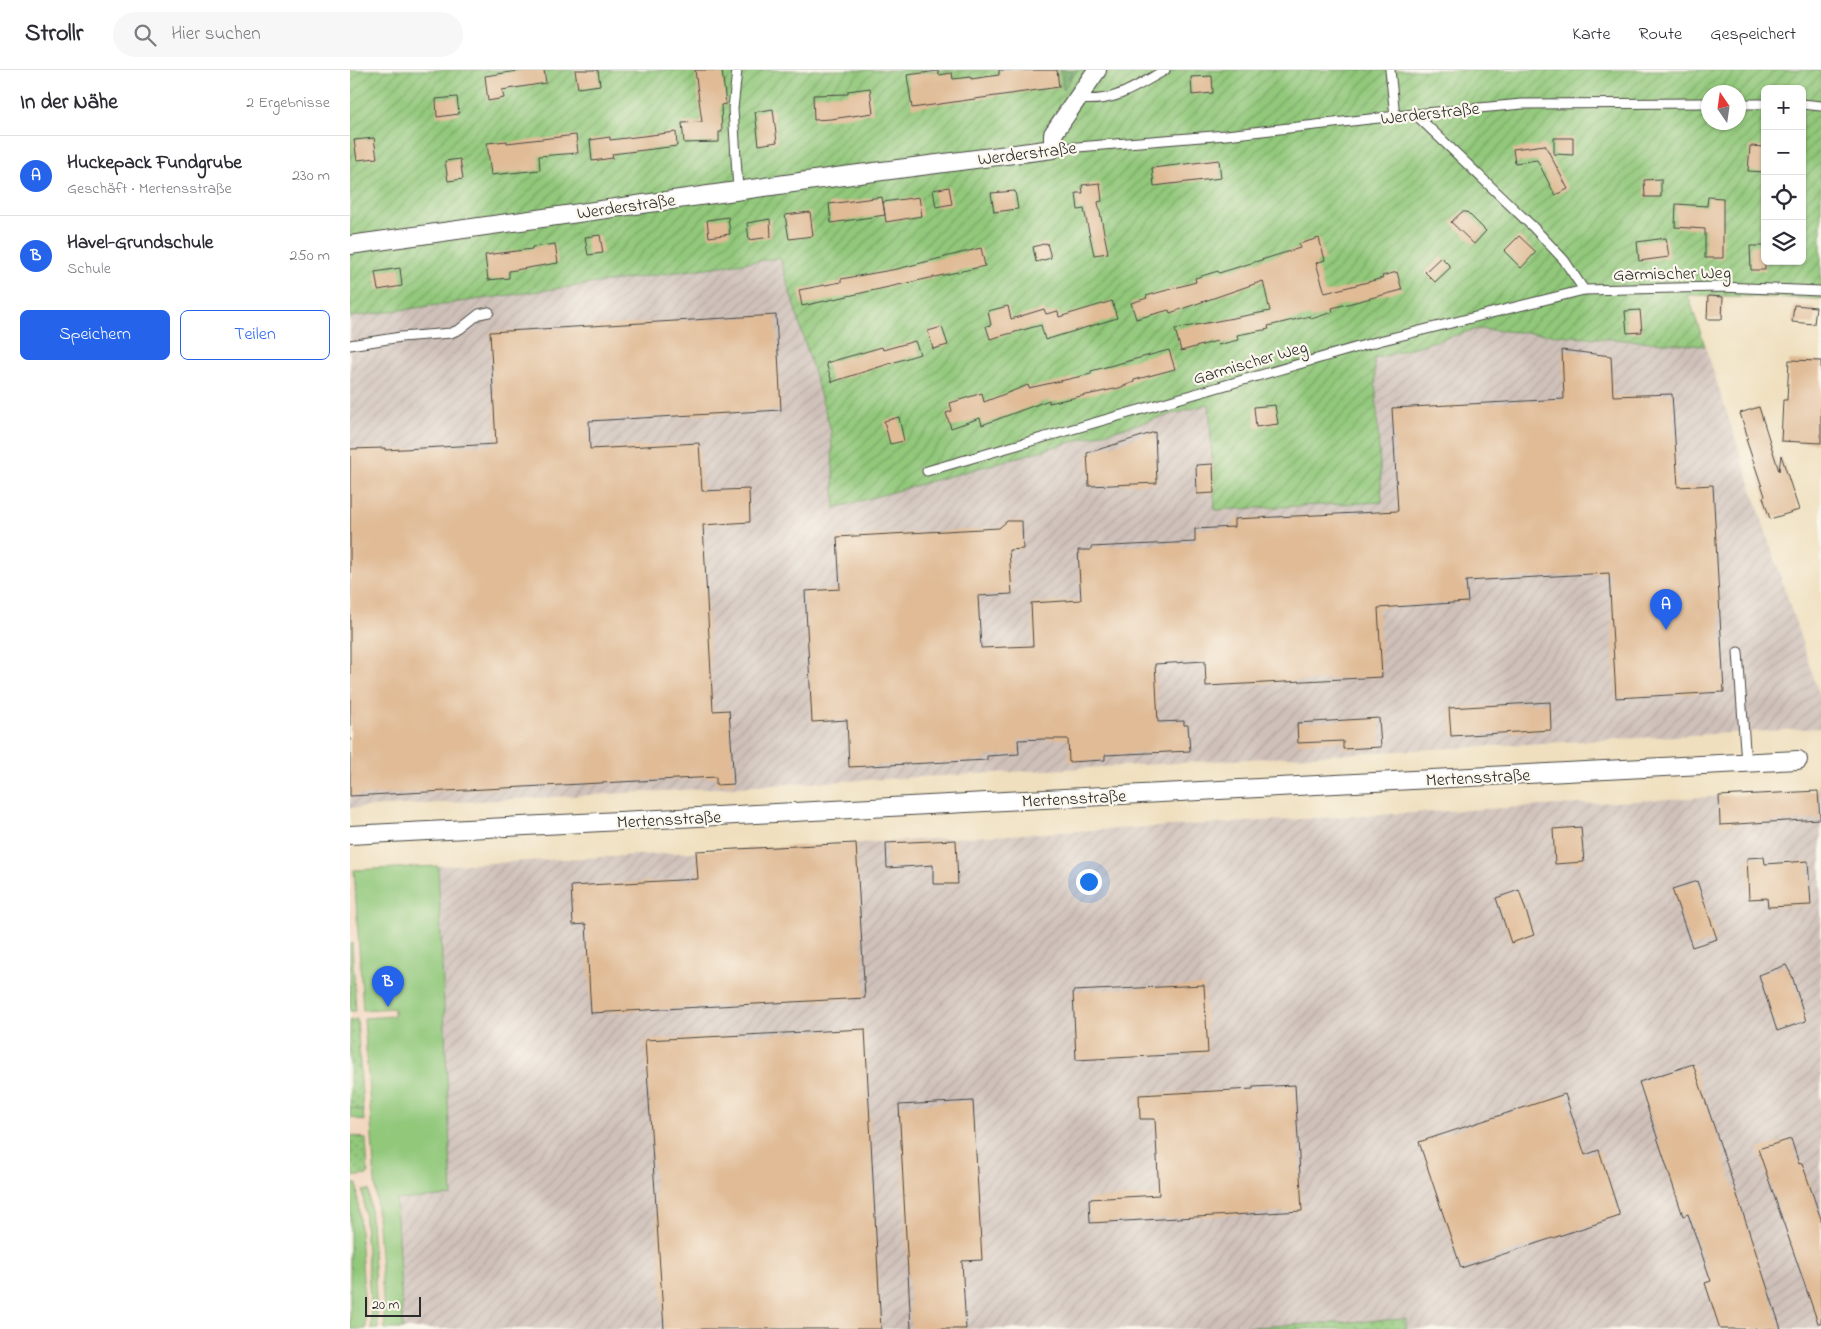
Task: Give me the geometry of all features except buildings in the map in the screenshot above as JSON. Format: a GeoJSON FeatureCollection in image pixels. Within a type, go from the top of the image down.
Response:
{"type":"FeatureCollection","features":[{"type":"Feature","properties":{"kind":"street"},"geometry":{"type":"LineString","coordinates":[[1053,149],[1052,134],[1097,70]]}},
{"type":"Feature","properties":{"kind":"street","name":"Werderstraße"},"geometry":{"type":"LineString","coordinates":[[350,245],[738,190],[1053,149]]}},
{"type":"Feature","properties":{"kind":"street","name":"Mertensstraße"},"geometry":{"type":"LineString","coordinates":[[350,836],[1798,760]]}},
{"type":"Feature","properties":{"kind":"lane"},"geometry":{"type":"LineString","coordinates":[[737,70],[733,109],[738,190]]}},
{"type":"Feature","properties":{"kind":"lane"},"geometry":{"type":"LineString","coordinates":[[1077,99],[1095,101],[1121,95],[1165,70]]}},
{"type":"Feature","properties":{"kind":"lane"},"geometry":{"type":"LineString","coordinates":[[1390,70],[1395,116]]}},
{"type":"Feature","properties":{"kind":"lane","name":"Werderstraße"},"geometry":{"type":"LineString","coordinates":[[1053,149],[1226,135],[1522,104],[1701,103]]}},
{"type":"Feature","properties":{"kind":"lane"},"geometry":{"type":"LineString","coordinates":[[1746,104],[1761,104]]}},
{"type":"Feature","properties":{"kind":"lane"},"geometry":{"type":"LineString","coordinates":[[1806,104],[1821,106]]}},
{"type":"Feature","properties":{"kind":"lane"},"geometry":{"type":"LineString","coordinates":[[1415,114],[1545,240],[1564,260],[1584,290]]}},
{"type":"Feature","properties":{"kind":"lane","name":"Garmischer Weg"},"geometry":{"type":"LineString","coordinates":[[927,471],[1379,341],[1584,290],[1720,287],[1821,291]]}},
{"type":"Feature","properties":{"kind":"lane"},"geometry":{"type":"LineString","coordinates":[[350,345],[401,336],[451,333],[479,314],[489,312]]}},
{"type":"Feature","properties":{"kind":"lane"},"geometry":{"type":"LineString","coordinates":[[1738,652],[1746,763]]}},
{"type":"Feature","properties":{"kind":"shaded area"},"geometry":{"type":"Polygon","coordinates":[[[780,258],[831,431],[835,508],[1209,404],[1381,502],[1374,359],[1477,329],[1705,346],[1821,700],[1821,728],[350,808],[350,317],[780,258]]]}},
{"type":"Feature","properties":{"kind":"shaded area"},"geometry":{"type":"Polygon","coordinates":[[[1821,775],[1821,1329],[1406,1329],[1405,1319],[1213,1329],[403,1329],[396,1200],[417,867],[1818,791],[1821,775]]]}},
{"type":"Feature","properties":{"kind":"shaded area"},"geometry":{"type":"Polygon","coordinates":[[[417,867],[393,1147],[403,1329],[350,1329],[350,870],[417,867]]]}},
{"type":"Feature","properties":{"kind":"green space"},"geometry":{"type":"Polygon","coordinates":[[[350,70],[1061,70],[1063,90],[1078,70],[1821,70],[1821,299],[1688,295],[1705,346],[1477,329],[1374,359],[1382,502],[1215,510],[1209,404],[835,508],[831,431],[780,258],[350,317],[350,70]]]}},
{"type":"Feature","properties":{"kind":"green space"},"geometry":{"type":"Polygon","coordinates":[[[1061,70],[1078,70],[1063,90],[1061,70]]]}},
{"type":"Feature","properties":{"kind":"green space"},"geometry":{"type":"Polygon","coordinates":[[[438,866],[452,1196],[396,1200],[403,1329],[385,1329],[364,1018],[394,1016],[394,1008],[363,1010],[354,870],[438,866]]]}},
{"type":"Feature","properties":{"kind":"green space"},"geometry":{"type":"Polygon","coordinates":[[[350,943],[352,943],[356,1011],[350,1011],[350,943]]]}},
{"type":"Feature","properties":{"kind":"green space"},"geometry":{"type":"Polygon","coordinates":[[[357,1019],[363,1111],[350,1107],[350,1020],[357,1019]]]}},
{"type":"Feature","properties":{"kind":"green space"},"geometry":{"type":"Polygon","coordinates":[[[350,1107],[363,1111],[364,1121],[350,1117],[350,1107]]]}},
{"type":"Feature","properties":{"kind":"green space"},"geometry":{"type":"Polygon","coordinates":[[[350,1135],[366,1139],[368,1175],[350,1177],[350,1135]]]}},
{"type":"Feature","properties":{"kind":"green space"},"geometry":{"type":"Polygon","coordinates":[[[350,1184],[357,1184],[366,1329],[350,1329],[350,1184]]]}},
{"type":"Feature","properties":{"kind":"green space"},"geometry":{"type":"Polygon","coordinates":[[[369,1190],[378,1329],[372,1329],[363,1191],[369,1190]]]}},
{"type":"Feature","properties":{"kind":"green space"},"geometry":{"type":"Polygon","coordinates":[[[1406,1319],[1406,1329],[1213,1329],[1406,1319]]]}},
{"type":"Feature","properties":{"kind":"place","name":"Huckepack Fundgrube"},"geometry":{"type":"Point","coordinates":[1666,630]}},
{"type":"Feature","properties":{"kind":"place","name":"Havel-Grundschule"},"geometry":{"type":"Point","coordinates":[388,1007]}}]}
